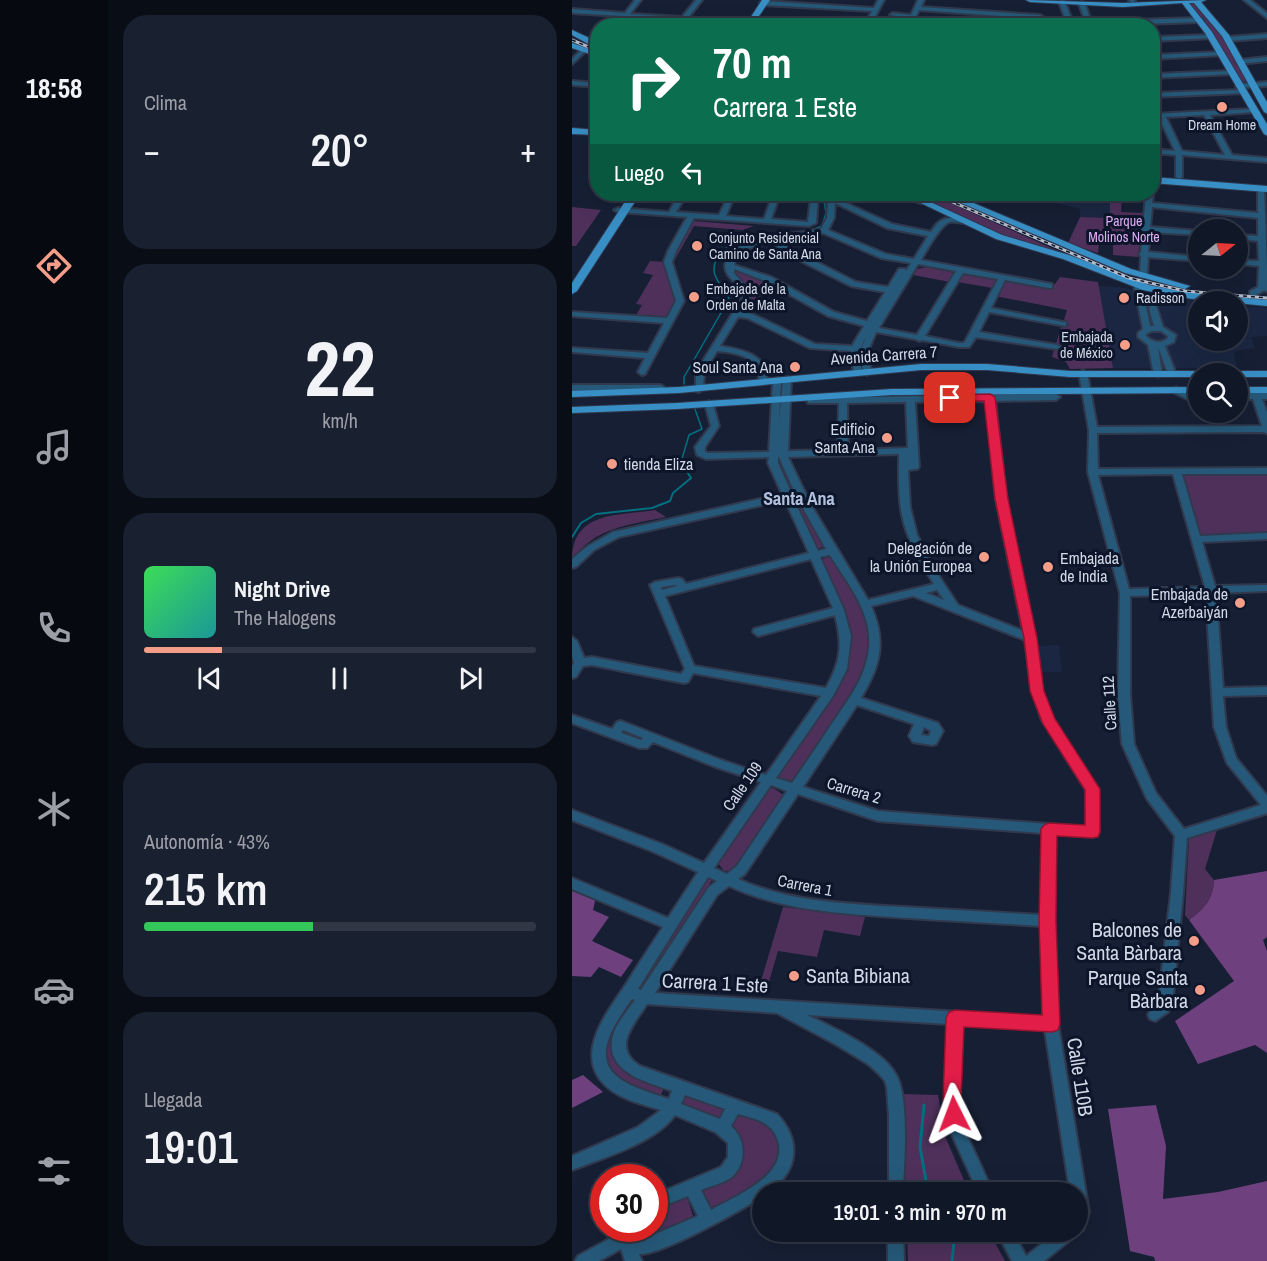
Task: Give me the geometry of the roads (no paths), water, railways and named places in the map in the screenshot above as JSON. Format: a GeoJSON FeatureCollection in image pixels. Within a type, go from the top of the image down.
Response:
{"type":"FeatureCollection","features":[{"type":"Feature","properties":{"kind":"main road"},"geometry":{"type":"LineString","coordinates":[[1030,0],[1064,2],[1159,0]]}},
{"type":"Feature","properties":{"kind":"main road"},"geometry":{"type":"LineString","coordinates":[[1196,0],[1228,39],[1267,111]]}},
{"type":"Feature","properties":{"kind":"main road"},"geometry":{"type":"LineString","coordinates":[[1082,2],[1123,5],[1202,0]]}},
{"type":"Feature","properties":{"kind":"main road"},"geometry":{"type":"LineString","coordinates":[[1184,1],[1211,37],[1268,134]]}},
{"type":"Feature","properties":{"kind":"main road"},"geometry":{"type":"LineString","coordinates":[[756,18],[767,2]]}},
{"type":"Feature","properties":{"kind":"main road"},"geometry":{"type":"LineString","coordinates":[[572,34],[590,42]]}},
{"type":"Feature","properties":{"kind":"main road"},"geometry":{"type":"LineString","coordinates":[[572,45],[590,53]]}},
{"type":"Feature","properties":{"kind":"main road"},"geometry":{"type":"LineString","coordinates":[[572,133],[590,134]]}},
{"type":"Feature","properties":{"kind":"main road"},"geometry":{"type":"LineString","coordinates":[[1160,178],[1179,177],[1265,187]]}},
{"type":"Feature","properties":{"kind":"main road"},"geometry":{"type":"LineString","coordinates":[[1160,179],[1265,187]]}},
{"type":"Feature","properties":{"kind":"main road"},"geometry":{"type":"LineString","coordinates":[[572,291],[626,201]]}},
{"type":"Feature","properties":{"kind":"main road"},"geometry":{"type":"LineString","coordinates":[[572,280],[629,201]]}},
{"type":"Feature","properties":{"kind":"main road"},"geometry":{"type":"LineString","coordinates":[[965,201],[1164,292],[1268,303]]}},
{"type":"Feature","properties":{"kind":"main road"},"geometry":{"type":"LineString","coordinates":[[923,202],[1004,239],[1140,280],[1253,293],[1266,289]]}},
{"type":"Feature","properties":{"kind":"main road","name":"Avenida Carrera 7"},"geometry":{"type":"LineString","coordinates":[[572,394],[699,389],[921,367],[987,367],[1084,381],[1188,390]]}},
{"type":"Feature","properties":{"kind":"main road","name":"Avenida Carrera 7"},"geometry":{"type":"LineString","coordinates":[[572,410],[709,404],[1084,381],[1158,374],[1188,374]]}},
{"type":"Feature","properties":{"kind":"main road"},"geometry":{"type":"LineString","coordinates":[[1248,374],[1268,374]]}},
{"type":"Feature","properties":{"kind":"main road"},"geometry":{"type":"LineString","coordinates":[[1248,390],[1268,390]]}},
{"type":"Feature","properties":{"kind":"street"},"geometry":{"type":"LineString","coordinates":[[628,18],[638,0]]}},
{"type":"Feature","properties":{"kind":"street"},"geometry":{"type":"LineString","coordinates":[[627,18],[643,0]]}},
{"type":"Feature","properties":{"kind":"street"},"geometry":{"type":"LineString","coordinates":[[685,18],[699,0]]}},
{"type":"Feature","properties":{"kind":"street"},"geometry":{"type":"LineString","coordinates":[[871,18],[881,0]]}},
{"type":"Feature","properties":{"kind":"street"},"geometry":{"type":"LineString","coordinates":[[893,15],[913,17],[921,0]]}},
{"type":"Feature","properties":{"kind":"street"},"geometry":{"type":"LineString","coordinates":[[1247,0],[1266,15]]}},
{"type":"Feature","properties":{"kind":"street"},"geometry":{"type":"LineString","coordinates":[[767,2],[875,10]]}},
{"type":"Feature","properties":{"kind":"street"},"geometry":{"type":"LineString","coordinates":[[1064,2],[1069,18]]}},
{"type":"Feature","properties":{"kind":"street"},"geometry":{"type":"LineString","coordinates":[[1082,2],[1087,18]]}},
{"type":"Feature","properties":{"kind":"street"},"geometry":{"type":"LineString","coordinates":[[917,8],[1040,17]]}},
{"type":"Feature","properties":{"kind":"street"},"geometry":{"type":"LineString","coordinates":[[572,11],[670,18]]}},
{"type":"Feature","properties":{"kind":"street"},"geometry":{"type":"LineString","coordinates":[[1160,21],[1200,20]]}},
{"type":"Feature","properties":{"kind":"street"},"geometry":{"type":"LineString","coordinates":[[1228,39],[1268,36]]}},
{"type":"Feature","properties":{"kind":"street"},"geometry":{"type":"LineString","coordinates":[[1160,39],[1211,37]]}},
{"type":"Feature","properties":{"kind":"street"},"geometry":{"type":"LineString","coordinates":[[572,62],[584,50]]}},
{"type":"Feature","properties":{"kind":"street"},"geometry":{"type":"LineString","coordinates":[[1160,57],[1221,54]]}},
{"type":"Feature","properties":{"kind":"street"},"geometry":{"type":"LineString","coordinates":[[1239,62],[1268,59]]}},
{"type":"Feature","properties":{"kind":"street"},"geometry":{"type":"LineString","coordinates":[[1160,76],[1232,73]]}},
{"type":"Feature","properties":{"kind":"street"},"geometry":{"type":"LineString","coordinates":[[572,83],[590,84]]}},
{"type":"Feature","properties":{"kind":"street"},"geometry":{"type":"LineString","coordinates":[[1160,94],[1240,89],[1252,85],[1268,84]]}},
{"type":"Feature","properties":{"kind":"street"},"geometry":{"type":"LineString","coordinates":[[1179,177],[1179,153],[1162,116],[1253,111]]}},
{"type":"Feature","properties":{"kind":"street"},"geometry":{"type":"LineString","coordinates":[[1206,114],[1230,157]]}},
{"type":"Feature","properties":{"kind":"street"},"geometry":{"type":"LineString","coordinates":[[1160,151],[1268,160]]}},
{"type":"Feature","properties":{"kind":"street"},"geometry":{"type":"LineString","coordinates":[[1265,187],[1262,216],[1262,264],[1266,289]]}},
{"type":"Feature","properties":{"kind":"street"},"geometry":{"type":"LineString","coordinates":[[671,215],[679,201]]}},
{"type":"Feature","properties":{"kind":"street"},"geometry":{"type":"LineString","coordinates":[[721,218],[729,201]]}},
{"type":"Feature","properties":{"kind":"street"},"geometry":{"type":"LineString","coordinates":[[767,221],[774,201]]}},
{"type":"Feature","properties":{"kind":"street"},"geometry":{"type":"LineString","coordinates":[[621,211],[809,224],[812,223],[821,201]]}},
{"type":"Feature","properties":{"kind":"street"},"geometry":{"type":"LineString","coordinates":[[824,231],[830,224],[832,210],[827,201]]}},
{"type":"Feature","properties":{"kind":"street"},"geometry":{"type":"LineString","coordinates":[[835,201],[890,226],[930,234]]}},
{"type":"Feature","properties":{"kind":"street"},"geometry":{"type":"LineString","coordinates":[[1146,329],[1140,280],[1148,201]]}},
{"type":"Feature","properties":{"kind":"street"},"geometry":{"type":"LineString","coordinates":[[1148,206],[1262,216]]}},
{"type":"Feature","properties":{"kind":"street"},"geometry":{"type":"LineString","coordinates":[[832,210],[846,207]]}},
{"type":"Feature","properties":{"kind":"street"},"geometry":{"type":"LineString","coordinates":[[855,350],[930,234],[938,210]]}},
{"type":"Feature","properties":{"kind":"street"},"geometry":{"type":"LineString","coordinates":[[642,372],[680,301],[668,262],[691,216]]}},
{"type":"Feature","properties":{"kind":"street"},"geometry":{"type":"LineString","coordinates":[[930,234],[943,221],[962,220]]}},
{"type":"Feature","properties":{"kind":"street"},"geometry":{"type":"LineString","coordinates":[[1145,229],[1188,232]]}},
{"type":"Feature","properties":{"kind":"street"},"geometry":{"type":"LineString","coordinates":[[699,389],[699,375],[746,294],[732,277],[729,266],[731,258],[743,248],[775,239],[824,231],[874,254],[912,263],[1049,286]]}},
{"type":"Feature","properties":{"kind":"street"},"geometry":{"type":"LineString","coordinates":[[1248,238],[1262,239]]}},
{"type":"Feature","properties":{"kind":"street"},"geometry":{"type":"LineString","coordinates":[[775,239],[782,248],[854,284],[890,290]]}},
{"type":"Feature","properties":{"kind":"street"},"geometry":{"type":"LineString","coordinates":[[1143,254],[1188,258]]}},
{"type":"Feature","properties":{"kind":"street"},"geometry":{"type":"LineString","coordinates":[[862,372],[864,351],[872,326],[890,290],[912,263]]}},
{"type":"Feature","properties":{"kind":"street"},"geometry":{"type":"LineString","coordinates":[[1248,263],[1262,264]]}},
{"type":"Feature","properties":{"kind":"street"},"geometry":{"type":"LineString","coordinates":[[729,266],[755,274],[833,315],[919,339],[966,345],[974,334],[1002,278]]}},
{"type":"Feature","properties":{"kind":"street"},"geometry":{"type":"LineString","coordinates":[[919,339],[960,271]]}},
{"type":"Feature","properties":{"kind":"street"},"geometry":{"type":"LineString","coordinates":[[1159,328],[1152,305],[1155,297],[1164,292]]}},
{"type":"Feature","properties":{"kind":"street"},"geometry":{"type":"LineString","coordinates":[[985,309],[1063,324]]}},
{"type":"Feature","properties":{"kind":"street"},"geometry":{"type":"LineString","coordinates":[[572,314],[669,321]]}},
{"type":"Feature","properties":{"kind":"street"},"geometry":{"type":"LineString","coordinates":[[736,314],[749,316],[813,346],[855,350]]}},
{"type":"Feature","properties":{"kind":"street"},"geometry":{"type":"LineString","coordinates":[[1159,328],[1167,331],[1172,338],[1169,342],[1157,344],[1142,337],[1146,329],[1159,328]]}},
{"type":"Feature","properties":{"kind":"street"},"geometry":{"type":"LineString","coordinates":[[974,334],[1057,347]]}},
{"type":"Feature","properties":{"kind":"street"},"geometry":{"type":"LineString","coordinates":[[1157,344],[1158,374]]}},
{"type":"Feature","properties":{"kind":"street"},"geometry":{"type":"LineString","coordinates":[[1157,344],[1172,374]]}},
{"type":"Feature","properties":{"kind":"street"},"geometry":{"type":"LineString","coordinates":[[715,348],[736,351],[758,362],[761,366],[763,382]]}},
{"type":"Feature","properties":{"kind":"street"},"geometry":{"type":"LineString","coordinates":[[572,350],[650,356]]}},
{"type":"Feature","properties":{"kind":"street"},"geometry":{"type":"LineString","coordinates":[[855,350],[862,372]]}},
{"type":"Feature","properties":{"kind":"street","name":"Calle 109"},"geometry":{"type":"LineString","coordinates":[[723,1127],[673,1107],[620,1090],[606,1078],[599,1063],[598,1047],[605,1029],[706,870],[829,693],[842,669],[846,636],[839,610],[773,463],[778,454],[782,380]]}},
{"type":"Feature","properties":{"kind":"street","name":"Calle 112"},"geometry":{"type":"LineString","coordinates":[[1084,381],[1093,430],[1093,472],[1125,593],[1124,695],[1128,744],[1151,796],[1181,835]]}},
{"type":"Feature","properties":{"kind":"street"},"geometry":{"type":"LineString","coordinates":[[572,388],[679,390]]}},
{"type":"Feature","properties":{"kind":"street"},"geometry":{"type":"LineString","coordinates":[[1176,390],[1188,396]]}},
{"type":"Feature","properties":{"kind":"street"},"geometry":{"type":"LineString","coordinates":[[1248,396],[1268,396]]}},
{"type":"Feature","properties":{"kind":"street"},"geometry":{"type":"LineString","coordinates":[[1093,430],[1267,430],[1257,396]]}},
{"type":"Feature","properties":{"kind":"street"},"geometry":{"type":"LineString","coordinates":[[990,397],[1001,499],[1031,638]]}},
{"type":"Feature","properties":{"kind":"street"},"geometry":{"type":"LineString","coordinates":[[811,401],[1056,397]]}},
{"type":"Feature","properties":{"kind":"street"},"geometry":{"type":"LineString","coordinates":[[910,399],[908,451],[904,468],[905,504],[910,528],[953,606]]}},
{"type":"Feature","properties":{"kind":"street"},"geometry":{"type":"LineString","coordinates":[[843,400],[844,453]]}},
{"type":"Feature","properties":{"kind":"street"},"geometry":{"type":"LineString","coordinates":[[709,404],[715,426],[700,447],[700,453],[706,456],[908,451]]}},
{"type":"Feature","properties":{"kind":"street","name":"Calle 109"},"geometry":{"type":"LineString","coordinates":[[707,1218],[768,1185],[779,1175],[786,1162],[786,1139],[781,1128],[772,1119],[626,1066],[620,1057],[618,1045],[621,1033],[713,891],[741,870],[868,678],[874,657],[873,622],[865,604],[832,551],[785,461],[778,454]]}},
{"type":"Feature","properties":{"kind":"street"},"geometry":{"type":"LineString","coordinates":[[1155,1015],[1163,1008],[1166,996],[1178,893],[1181,835],[1268,807],[1231,760],[1220,727],[1211,590],[1177,471]]}},
{"type":"Feature","properties":{"kind":"street"},"geometry":{"type":"LineString","coordinates":[[1093,472],[1268,471]]}},
{"type":"Feature","properties":{"kind":"street"},"geometry":{"type":"LineString","coordinates":[[572,565],[591,548],[616,534],[801,493]]}},
{"type":"Feature","properties":{"kind":"street"},"geometry":{"type":"LineString","coordinates":[[1196,539],[1268,536]]}},
{"type":"Feature","properties":{"kind":"street"},"geometry":{"type":"LineString","coordinates":[[687,674],[657,590],[678,581],[684,588],[832,551]]}},
{"type":"Feature","properties":{"kind":"street"},"geometry":{"type":"LineString","coordinates":[[865,604],[940,586]]}},
{"type":"Feature","properties":{"kind":"street"},"geometry":{"type":"LineString","coordinates":[[1125,593],[1268,588]]}},
{"type":"Feature","properties":{"kind":"street"},"geometry":{"type":"LineString","coordinates":[[914,592],[1031,638]]}},
{"type":"Feature","properties":{"kind":"street"},"geometry":{"type":"LineString","coordinates":[[758,632],[839,610]]}},
{"type":"Feature","properties":{"kind":"street","name":"Carrera 2"},"geometry":{"type":"LineString","coordinates":[[572,718],[614,734],[621,725],[767,780],[878,816],[1092,832],[1092,789],[1048,720],[1037,691],[1031,638]]}},
{"type":"Feature","properties":{"kind":"street"},"geometry":{"type":"LineString","coordinates":[[572,641],[580,663]]}},
{"type":"Feature","properties":{"kind":"street"},"geometry":{"type":"LineString","coordinates":[[572,674],[580,663],[592,661],[829,693]]}},
{"type":"Feature","properties":{"kind":"street"},"geometry":{"type":"LineString","coordinates":[[1217,692],[1268,691]]}},
{"type":"Feature","properties":{"kind":"street"},"geometry":{"type":"LineString","coordinates":[[854,700],[920,722]]}},
{"type":"Feature","properties":{"kind":"street","name":"Carrera 1"},"geometry":{"type":"LineString","coordinates":[[572,815],[658,848],[728,880],[777,897],[848,909],[1047,921]]}},
{"type":"Feature","properties":{"kind":"street","name":"Calle 110B"},"geometry":{"type":"LineString","coordinates":[[1049,829],[1047,921],[1052,1024],[1076,1182]]}},
{"type":"Feature","properties":{"kind":"street"},"geometry":{"type":"LineString","coordinates":[[572,883],[671,925]]}},
{"type":"Feature","properties":{"kind":"street","name":"Carrera 1 Este"},"geometry":{"type":"LineString","coordinates":[[629,991],[643,998],[1052,1024]]}},
{"type":"Feature","properties":{"kind":"street"},"geometry":{"type":"LineString","coordinates":[[776,1006],[873,1059],[891,1077],[895,1099],[896,1182]]}},
{"type":"Feature","properties":{"kind":"street"},"geometry":{"type":"LineString","coordinates":[[955,1018],[952,1100],[956,1128],[981,1182]]}},
{"type":"Feature","properties":{"kind":"street"},"geometry":{"type":"LineString","coordinates":[[572,1163],[649,1129],[673,1107],[681,1087]]}},
{"type":"Feature","properties":{"kind":"street"},"geometry":{"type":"LineString","coordinates":[[668,1197],[726,1172],[735,1159],[735,1141],[723,1127],[734,1106]]}},
{"type":"Feature","properties":{"kind":"street"},"geometry":{"type":"LineString","coordinates":[[668,1236],[707,1218],[692,1188]]}},
{"type":"Feature","properties":{"kind":"street"},"geometry":{"type":"LineString","coordinates":[[583,1261],[612,1242]]}},
{"type":"Feature","properties":{"kind":"street"},"geometry":{"type":"LineString","coordinates":[[627,1242],[629,1253],[634,1261]]}},
{"type":"Feature","properties":{"kind":"street"},"geometry":{"type":"LineString","coordinates":[[632,1242],[635,1246],[643,1247],[654,1242]]}},
{"type":"Feature","properties":{"kind":"street"},"geometry":{"type":"LineString","coordinates":[[896,1242],[896,1261]]}},
{"type":"Feature","properties":{"kind":"street"},"geometry":{"type":"LineString","coordinates":[[1011,1242],[1020,1261]]}},
{"type":"Feature","properties":{"kind":"street"},"geometry":{"type":"LineString","coordinates":[[1031,1261],[1055,1242]]}},
{"type":"Feature","properties":{"kind":"waterway"},"geometry":{"type":"LineString","coordinates":[[809,231],[822,226],[826,213],[824,201]]}},
{"type":"Feature","properties":{"kind":"waterway"},"geometry":{"type":"LineString","coordinates":[[684,384],[684,377],[729,299],[715,274],[716,259],[722,251],[743,241],[788,234]]}},
{"type":"Feature","properties":{"kind":"waterway"},"geometry":{"type":"LineString","coordinates":[[687,471],[681,462],[689,435],[702,429],[695,409]]}},
{"type":"Feature","properties":{"kind":"waterway"},"geometry":{"type":"LineString","coordinates":[[572,537],[581,523],[596,514],[652,508],[670,501],[673,493],[691,478],[686,470]]}},
{"type":"Feature","properties":{"kind":"waterway"},"geometry":{"type":"LineString","coordinates":[[924,1105],[920,1147],[926,1182]]}},
{"type":"Feature","properties":{"kind":"waterway"},"geometry":{"type":"LineString","coordinates":[[952,1261],[954,1242]]}},
{"type":"Feature","properties":{"kind":"railway"},"geometry":{"type":"LineString","coordinates":[[572,40],[590,48]]}},
{"type":"Feature","properties":{"kind":"railway"},"geometry":{"type":"LineString","coordinates":[[950,201],[1129,278],[1185,291],[1268,298]]}},
{"type":"Feature","properties":{"kind":"place","name":"Dream Home"},"geometry":{"type":"Point","coordinates":[1222,107]}},
{"type":"Feature","properties":{"kind":"place","name":"Conjunto Residencial Camino de Santa Ana"},"geometry":{"type":"Point","coordinates":[697,246]}},
{"type":"Feature","properties":{"kind":"place","name":"Embajada de la Orden de Malta"},"geometry":{"type":"Point","coordinates":[694,297]}},
{"type":"Feature","properties":{"kind":"place","name":"Radisson"},"geometry":{"type":"Point","coordinates":[1124,298]}},
{"type":"Feature","properties":{"kind":"place","name":"Embajada de México"},"geometry":{"type":"Point","coordinates":[1125,345]}},
{"type":"Feature","properties":{"kind":"place","name":"Soul Santa Ana"},"geometry":{"type":"Point","coordinates":[795,367]}},
{"type":"Feature","properties":{"kind":"place","name":"Edificio Santa Ana"},"geometry":{"type":"Point","coordinates":[887,438]}},
{"type":"Feature","properties":{"kind":"place","name":"tienda Eliza"},"geometry":{"type":"Point","coordinates":[612,464]}},
{"type":"Feature","properties":{"kind":"place","name":"Delegación de la Unión Europea"},"geometry":{"type":"Point","coordinates":[984,557]}},
{"type":"Feature","properties":{"kind":"place","name":"Embajada de India"},"geometry":{"type":"Point","coordinates":[1048,567]}},
{"type":"Feature","properties":{"kind":"place","name":"Embajada de Azerbaiyán"},"geometry":{"type":"Point","coordinates":[1240,603]}},
{"type":"Feature","properties":{"kind":"place","name":"Balcones de Santa Bàrbara"},"geometry":{"type":"Point","coordinates":[1194,941]}},
{"type":"Feature","properties":{"kind":"place","name":"Santa Bibiana"},"geometry":{"type":"Point","coordinates":[794,976]}},
{"type":"Feature","properties":{"kind":"place","name":"Parque Santa Bàrbara"},"geometry":{"type":"Point","coordinates":[1200,990]}},
{"type":"Feature","properties":{"kind":"district","name":"Santa Ana"},"geometry":{"type":"Point","coordinates":[799,499]}},
{"type":"Feature","properties":{"kind":"park label","name":"Parque Molinos Norte"},"geometry":{"type":"Point","coordinates":[1124,230]}}]}
